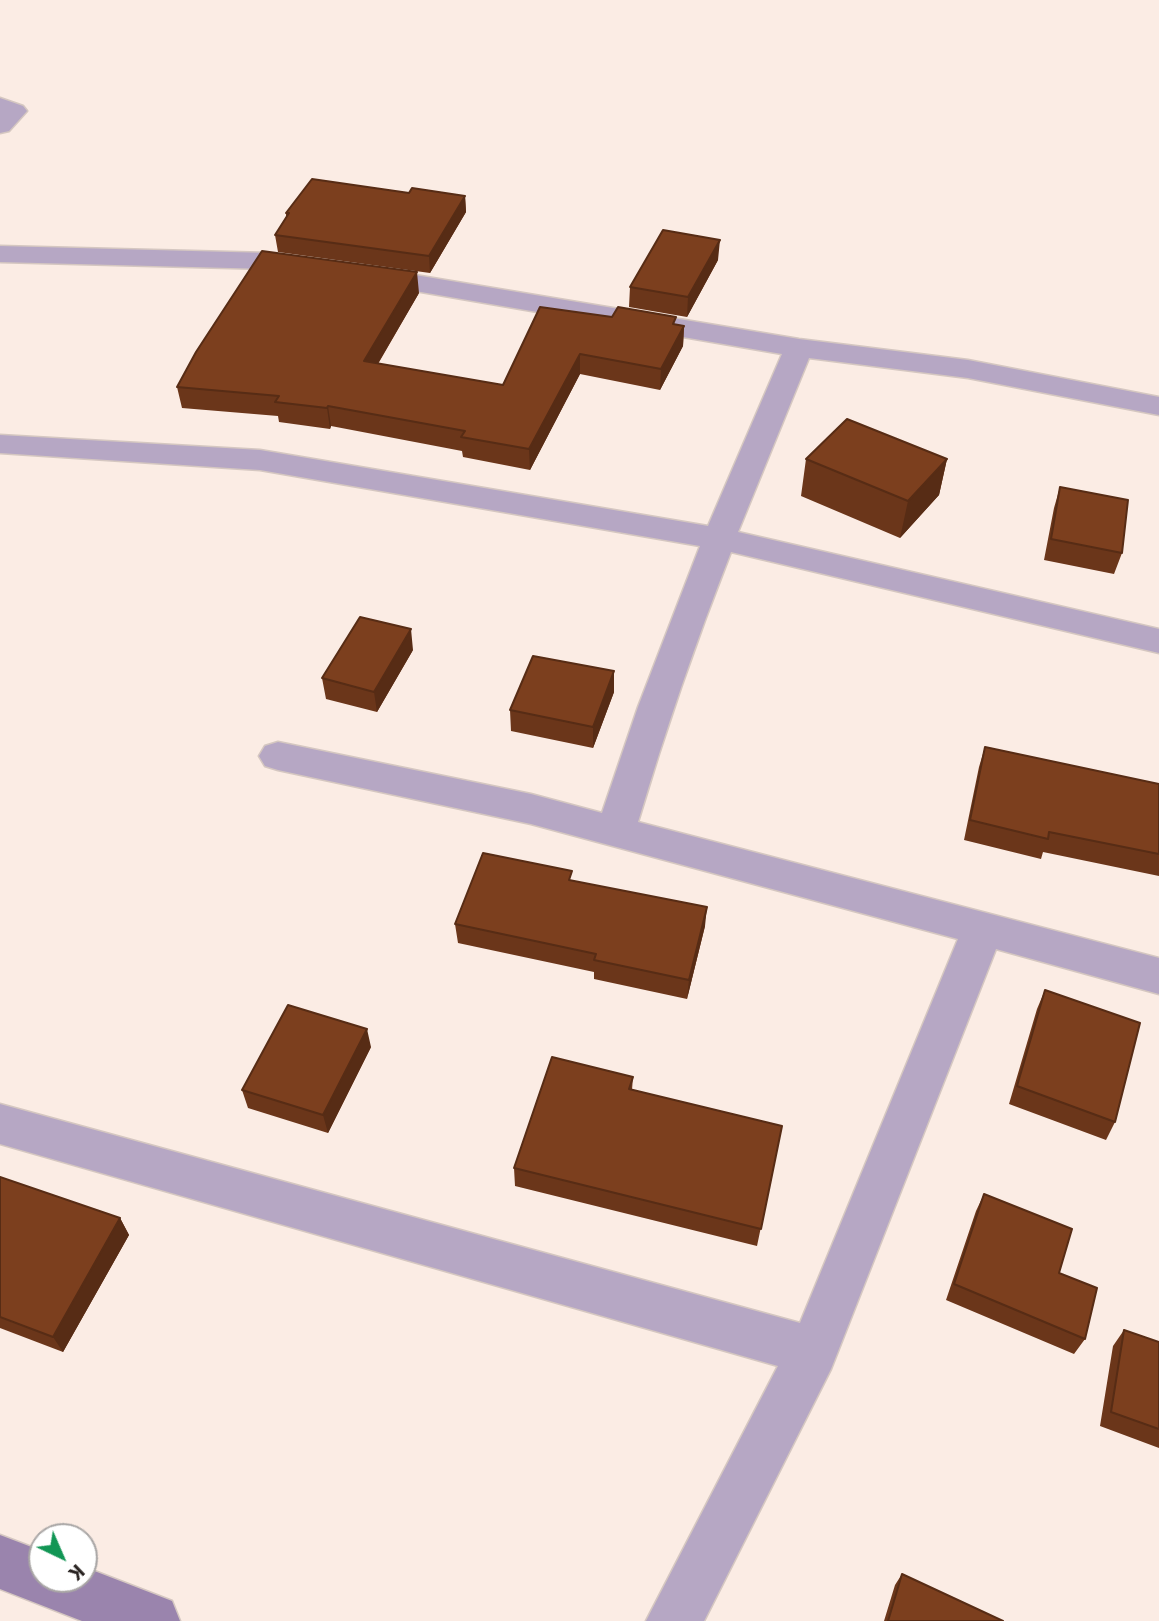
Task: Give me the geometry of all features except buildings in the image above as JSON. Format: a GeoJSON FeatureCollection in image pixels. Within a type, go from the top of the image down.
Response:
{"type":"FeatureCollection","features":[{"type":"Feature","properties":{"kind":"street"},"geometry":{"type":"LineString","coordinates":[[0,254],[269,261],[446,286],[799,348],[968,369],[1159,406]]}},
{"type":"Feature","properties":{"kind":"street"},"geometry":{"type":"LineString","coordinates":[[616,830],[661,689],[718,538],[799,348]]}},
{"type":"Feature","properties":{"kind":"street"},"geometry":{"type":"LineString","coordinates":[[0,444],[260,460],[718,538],[1159,641]]}},
{"type":"Feature","properties":{"kind":"street"},"geometry":{"type":"LineString","coordinates":[[278,756],[531,809],[616,830],[1159,976]]}},
{"type":"Feature","properties":{"kind":"street"},"geometry":{"type":"LineString","coordinates":[[674,1621],[813,1351],[983,929]]}},
{"type":"Feature","properties":{"kind":"street"},"geometry":{"type":"LineString","coordinates":[[0,1124],[813,1351]]}},
{"type":"Feature","properties":{"kind":"street"},"geometry":{"type":"LineString","coordinates":[[0,1562],[28,1572]]}},
{"type":"Feature","properties":{"kind":"street"},"geometry":{"type":"LineString","coordinates":[[82,1593],[152,1621]]}}]}
